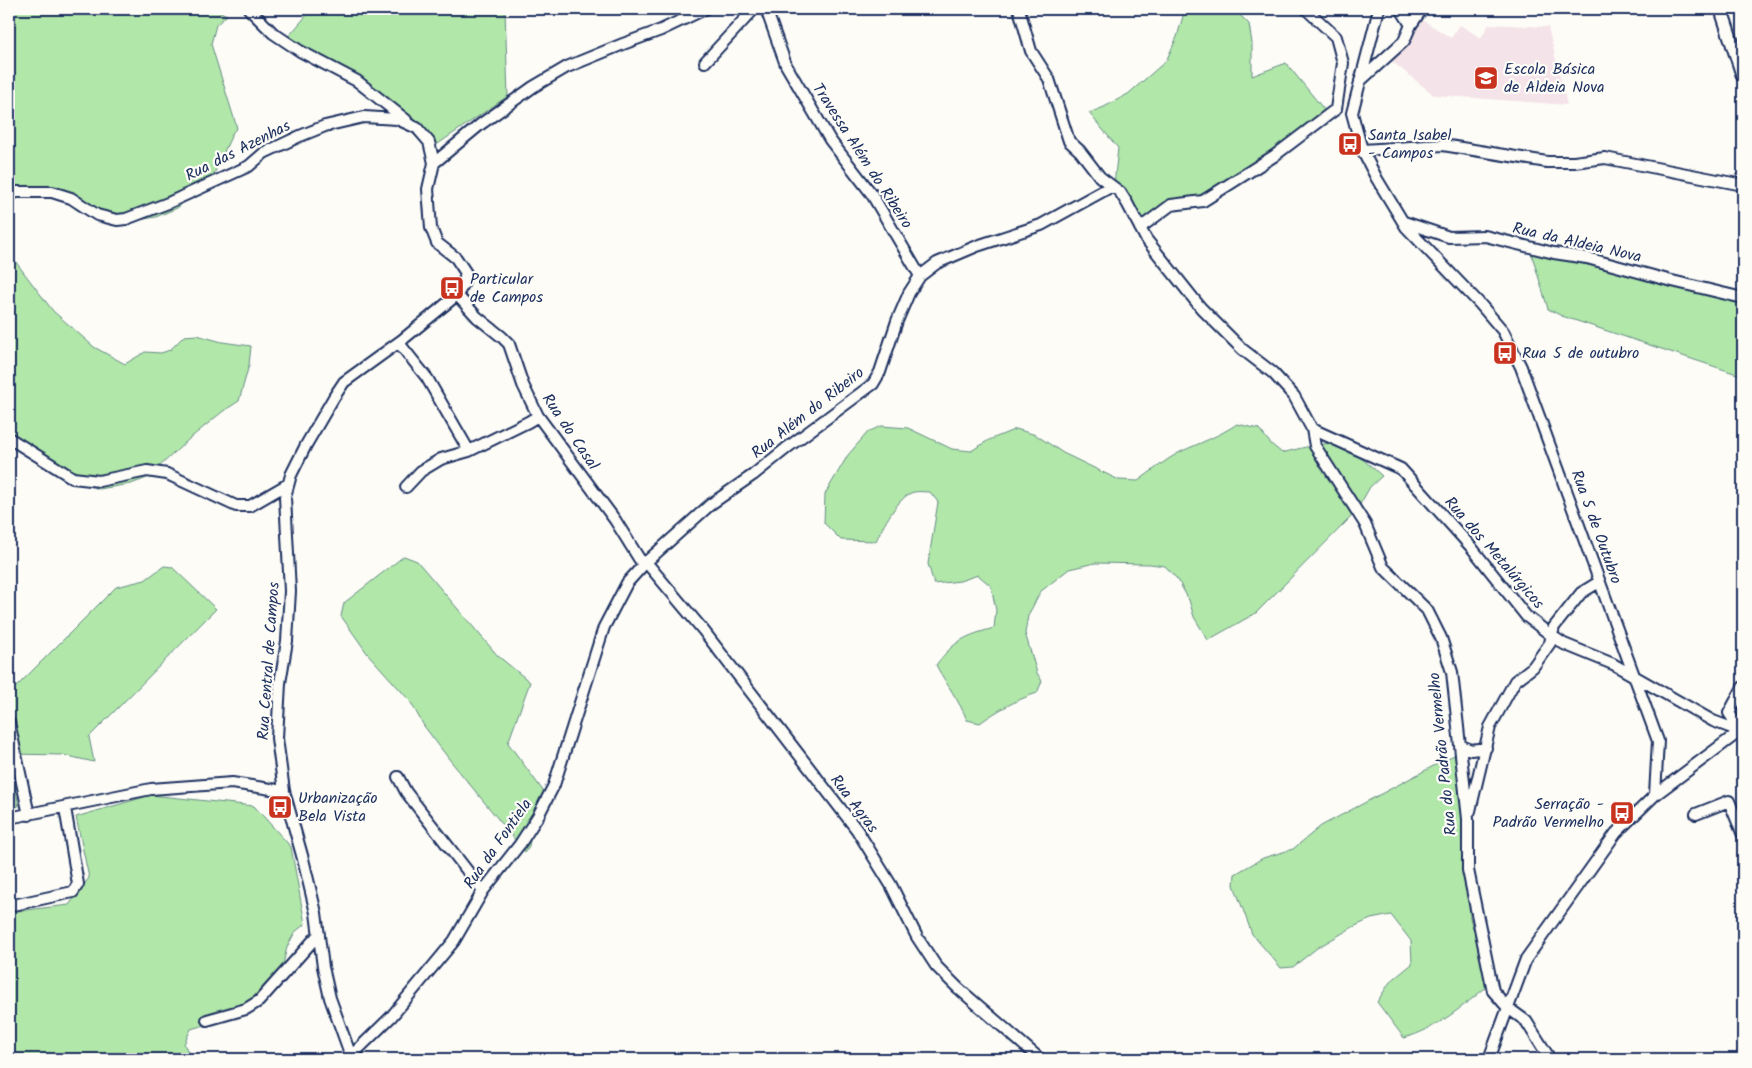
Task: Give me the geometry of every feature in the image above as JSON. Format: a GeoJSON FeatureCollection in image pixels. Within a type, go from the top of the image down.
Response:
{"type":"FeatureCollection","features":[{"type":"Feature","properties":{"kind":"main road"},"geometry":{"type":"LineString","coordinates":[[1721,9],[1743,76]]}},
{"type":"Feature","properties":{"kind":"street"},"geometry":{"type":"LineString","coordinates":[[249,9],[273,33],[300,51],[357,81],[417,128],[429,142],[434,163],[428,189],[431,228],[437,243],[456,258],[466,273],[463,285],[457,295]]}},
{"type":"Feature","properties":{"kind":"street"},"geometry":{"type":"LineString","coordinates":[[434,163],[481,124],[533,87],[567,67],[661,30],[705,9]]}},
{"type":"Feature","properties":{"kind":"street"},"geometry":{"type":"LineString","coordinates":[[705,62],[754,9]]}},
{"type":"Feature","properties":{"kind":"street","name":"Travessa Além do Ribeiro"},"geometry":{"type":"LineString","coordinates":[[766,9],[786,65],[809,105],[830,140],[871,193],[920,276]]}},
{"type":"Feature","properties":{"kind":"street","name":"Travessa Além do Ribeiro"},"geometry":{"type":"LineString","coordinates":[[771,9],[771,23]]}},
{"type":"Feature","properties":{"kind":"street","name":"Rua do Padrão Vermelho"},"geometry":{"type":"LineString","coordinates":[[1019,9],[1031,51],[1049,79],[1069,141],[1080,151],[1100,177],[1120,192],[1146,239],[1201,308],[1242,349],[1273,373],[1294,396],[1312,429],[1315,446],[1365,524],[1383,567],[1427,610],[1441,638],[1452,672],[1468,820],[1468,870],[1492,991],[1508,1008],[1526,1021],[1550,1059]]}},
{"type":"Feature","properties":{"kind":"street"},"geometry":{"type":"LineString","coordinates":[[1140,228],[1171,205],[1203,201],[1274,156],[1336,109],[1342,63],[1336,37],[1306,9]]}},
{"type":"Feature","properties":{"kind":"street","name":"Rua 5 de Outubro"},"geometry":{"type":"LineString","coordinates":[[1379,9],[1352,112],[1362,150],[1403,222],[1480,304],[1502,331],[1524,375],[1658,741],[1655,795]]}},
{"type":"Feature","properties":{"kind":"street"},"geometry":{"type":"LineString","coordinates":[[1401,9],[1411,25]]}},
{"type":"Feature","properties":{"kind":"street"},"geometry":{"type":"LineString","coordinates":[[1360,81],[1404,41],[1411,25],[1422,9]]}},
{"type":"Feature","properties":{"kind":"street"},"geometry":{"type":"LineString","coordinates":[[1336,109],[1352,112]]}},
{"type":"Feature","properties":{"kind":"street","name":"Rua das Azenhas"},"geometry":{"type":"LineString","coordinates":[[9,195],[17,192],[52,192],[71,198],[97,215],[117,220],[126,219],[168,203],[248,166],[264,153],[326,126],[364,118],[397,119],[417,128]]}},
{"type":"Feature","properties":{"kind":"street"},"geometry":{"type":"LineString","coordinates":[[1362,150],[1443,145],[1547,162],[1574,162],[1605,158],[1743,185]]}},
{"type":"Feature","properties":{"kind":"street","name":"Rua Além do Ribeiro"},"geometry":{"type":"LineString","coordinates":[[644,563],[711,504],[753,475],[873,384],[880,372],[897,321],[909,293],[920,276],[937,263],[1041,225],[1112,186]]}},
{"type":"Feature","properties":{"kind":"street","name":"Rua da Aldeia Nova"},"geometry":{"type":"LineString","coordinates":[[1403,222],[1449,237],[1485,236],[1554,254],[1587,258],[1743,298]]}},
{"type":"Feature","properties":{"kind":"street","name":"Rua Central de Campos"},"geometry":{"type":"LineString","coordinates":[[351,1058],[330,998],[323,968],[316,913],[284,791],[277,738],[280,683],[287,641],[290,591],[285,497],[291,475],[306,445],[344,382],[399,343],[457,295]]}},
{"type":"Feature","properties":{"kind":"street","name":"Rua do Casal"},"geometry":{"type":"LineString","coordinates":[[457,295],[477,317],[508,344],[523,385],[538,416],[644,563]]}},
{"type":"Feature","properties":{"kind":"street"},"geometry":{"type":"LineString","coordinates":[[399,343],[427,378],[469,451]]}},
{"type":"Feature","properties":{"kind":"street"},"geometry":{"type":"LineString","coordinates":[[406,487],[421,471],[441,459],[469,451],[538,416]]}},
{"type":"Feature","properties":{"kind":"street","name":"Rua dos Metalúrgicos"},"geometry":{"type":"LineString","coordinates":[[1312,429],[1400,469],[1472,548],[1526,616],[1552,636],[1564,644],[1613,664],[1713,721],[1742,731]]}},
{"type":"Feature","properties":{"kind":"street"},"geometry":{"type":"LineString","coordinates":[[9,438],[73,478],[99,481],[147,471],[157,472],[167,474],[236,506],[250,506],[288,484]]}},
{"type":"Feature","properties":{"kind":"street","name":"Rua da Fontiela"},"geometry":{"type":"LineString","coordinates":[[351,1058],[391,1017],[454,941],[483,891],[520,844],[538,816],[554,785],[604,627],[627,583],[644,563]]}},
{"type":"Feature","properties":{"kind":"street","name":"Rua Agras"},"geometry":{"type":"LineString","coordinates":[[644,563],[703,630],[857,830],[891,885],[917,937],[936,966],[958,988],[1040,1059]]}},
{"type":"Feature","properties":{"kind":"street"},"geometry":{"type":"LineString","coordinates":[[1468,820],[1490,728],[1514,681],[1533,667],[1550,643],[1554,627],[1581,593],[1599,582]]}},
{"type":"Feature","properties":{"kind":"street"},"geometry":{"type":"LineString","coordinates":[[1489,1059],[1526,959],[1616,833],[1655,795],[1742,731],[1729,712],[1743,687]]}},
{"type":"Feature","properties":{"kind":"street"},"geometry":{"type":"LineString","coordinates":[[9,722],[29,814]]}},
{"type":"Feature","properties":{"kind":"street"},"geometry":{"type":"LineString","coordinates":[[1460,745],[1471,750],[1486,748]]}},
{"type":"Feature","properties":{"kind":"street"},"geometry":{"type":"LineString","coordinates":[[398,777],[406,792],[483,891]]}},
{"type":"Feature","properties":{"kind":"street"},"geometry":{"type":"LineString","coordinates":[[9,818],[160,788],[232,783],[284,791]]}},
{"type":"Feature","properties":{"kind":"street"},"geometry":{"type":"LineString","coordinates":[[1696,814],[1729,800],[1743,835]]}},
{"type":"Feature","properties":{"kind":"street"},"geometry":{"type":"LineString","coordinates":[[9,906],[73,892],[78,884],[65,808]]}},
{"type":"Feature","properties":{"kind":"street"},"geometry":{"type":"LineString","coordinates":[[207,1020],[246,1008],[259,1001],[319,934]]}},
{"type":"Feature","properties":{"kind":"shaded area","name":"Escola Básica de Aldeia Nova"},"geometry":{"type":"Polygon","coordinates":[[[1421,19],[1451,38],[1460,25],[1481,38],[1489,24],[1548,27],[1567,105],[1434,95],[1390,60],[1406,45],[1421,19]]]}},
{"type":"Feature","properties":{"kind":"green space"},"geometry":{"type":"Polygon","coordinates":[[[9,9],[214,9],[227,15],[216,25],[211,44],[237,128],[233,132],[211,181],[177,208],[156,217],[118,221],[96,217],[77,210],[58,194],[38,187],[9,186],[9,9]]]}},
{"type":"Feature","properties":{"kind":"green space"},"geometry":{"type":"Polygon","coordinates":[[[312,9],[505,9],[508,96],[429,150],[360,79],[293,49],[288,37],[312,9]]]}},
{"type":"Feature","properties":{"kind":"green space"},"geometry":{"type":"Polygon","coordinates":[[[1185,9],[1234,9],[1249,24],[1252,43],[1252,76],[1286,63],[1326,112],[1230,178],[1144,227],[1129,196],[1114,185],[1118,148],[1089,113],[1128,94],[1166,61],[1177,37],[1185,9]]]}},
{"type":"Feature","properties":{"kind":"green space"},"geometry":{"type":"Polygon","coordinates":[[[1531,252],[1743,303],[1743,376],[1562,316],[1548,309],[1531,252]]]}},
{"type":"Feature","properties":{"kind":"green space"},"geometry":{"type":"Polygon","coordinates":[[[9,253],[53,311],[94,347],[125,364],[145,352],[161,353],[170,350],[184,336],[197,335],[222,342],[251,346],[249,365],[239,401],[222,412],[188,440],[147,478],[131,484],[99,489],[84,484],[9,440],[9,253]]]}},
{"type":"Feature","properties":{"kind":"green space"},"geometry":{"type":"Polygon","coordinates":[[[1237,424],[1259,429],[1271,444],[1282,453],[1318,445],[1337,444],[1367,462],[1382,476],[1370,487],[1355,513],[1256,613],[1208,640],[1194,617],[1189,600],[1178,580],[1165,566],[1095,563],[1069,569],[1040,592],[1028,616],[1025,633],[1037,673],[1042,681],[1037,693],[1007,706],[980,723],[967,720],[936,665],[961,640],[994,628],[996,610],[991,586],[978,575],[960,581],[934,584],[928,564],[938,502],[930,492],[908,494],[897,505],[876,541],[841,540],[824,523],[825,494],[848,455],[868,432],[881,426],[908,428],[952,449],[971,451],[989,440],[1016,429],[1036,435],[1063,453],[1119,480],[1138,481],[1174,455],[1237,424]]]}},
{"type":"Feature","properties":{"kind":"green space"},"geometry":{"type":"Polygon","coordinates":[[[404,556],[417,561],[498,656],[530,682],[508,743],[544,792],[543,804],[533,825],[529,846],[525,852],[449,759],[424,726],[410,701],[367,653],[341,616],[344,603],[404,556]]]}},
{"type":"Feature","properties":{"kind":"green space"},"geometry":{"type":"Polygon","coordinates":[[[164,566],[172,567],[216,609],[89,737],[94,762],[63,755],[9,754],[9,694],[116,587],[145,580],[164,566]]]}},
{"type":"Feature","properties":{"kind":"green space"},"geometry":{"type":"Polygon","coordinates":[[[9,755],[19,806],[9,808],[9,755]]]}},
{"type":"Feature","properties":{"kind":"green space"},"geometry":{"type":"Polygon","coordinates":[[[1454,755],[1461,789],[1462,841],[1469,886],[1470,918],[1489,985],[1439,1023],[1404,1038],[1377,1002],[1390,982],[1412,964],[1411,941],[1391,915],[1371,919],[1353,927],[1317,948],[1293,967],[1281,968],[1252,934],[1234,885],[1235,874],[1263,858],[1293,849],[1321,826],[1454,755]]]}},
{"type":"Feature","properties":{"kind":"green space"},"geometry":{"type":"Polygon","coordinates":[[[151,795],[254,806],[291,847],[305,924],[295,932],[287,947],[278,986],[229,1018],[191,1029],[184,1044],[192,1059],[9,1059],[9,912],[69,905],[89,878],[76,817],[151,795]]]}},
{"type":"Feature","properties":{"kind":"place","name":"Escola Básica de Aldeia Nova"},"geometry":{"type":"Point","coordinates":[1486,78]}},
{"type":"Feature","properties":{"kind":"place","name":"Santa Isabel - Campos"},"geometry":{"type":"Point","coordinates":[1350,144]}},
{"type":"Feature","properties":{"kind":"place","name":"Particular de Campos"},"geometry":{"type":"Point","coordinates":[452,288]}},
{"type":"Feature","properties":{"kind":"place","name":"Rua 5 de outubro"},"geometry":{"type":"Point","coordinates":[1505,353]}},
{"type":"Feature","properties":{"kind":"place","name":"Urbanização Bela Vista"},"geometry":{"type":"Point","coordinates":[280,807]}},
{"type":"Feature","properties":{"kind":"place","name":"Serração - Padrão Vermelho"},"geometry":{"type":"Point","coordinates":[1622,813]}}]}
